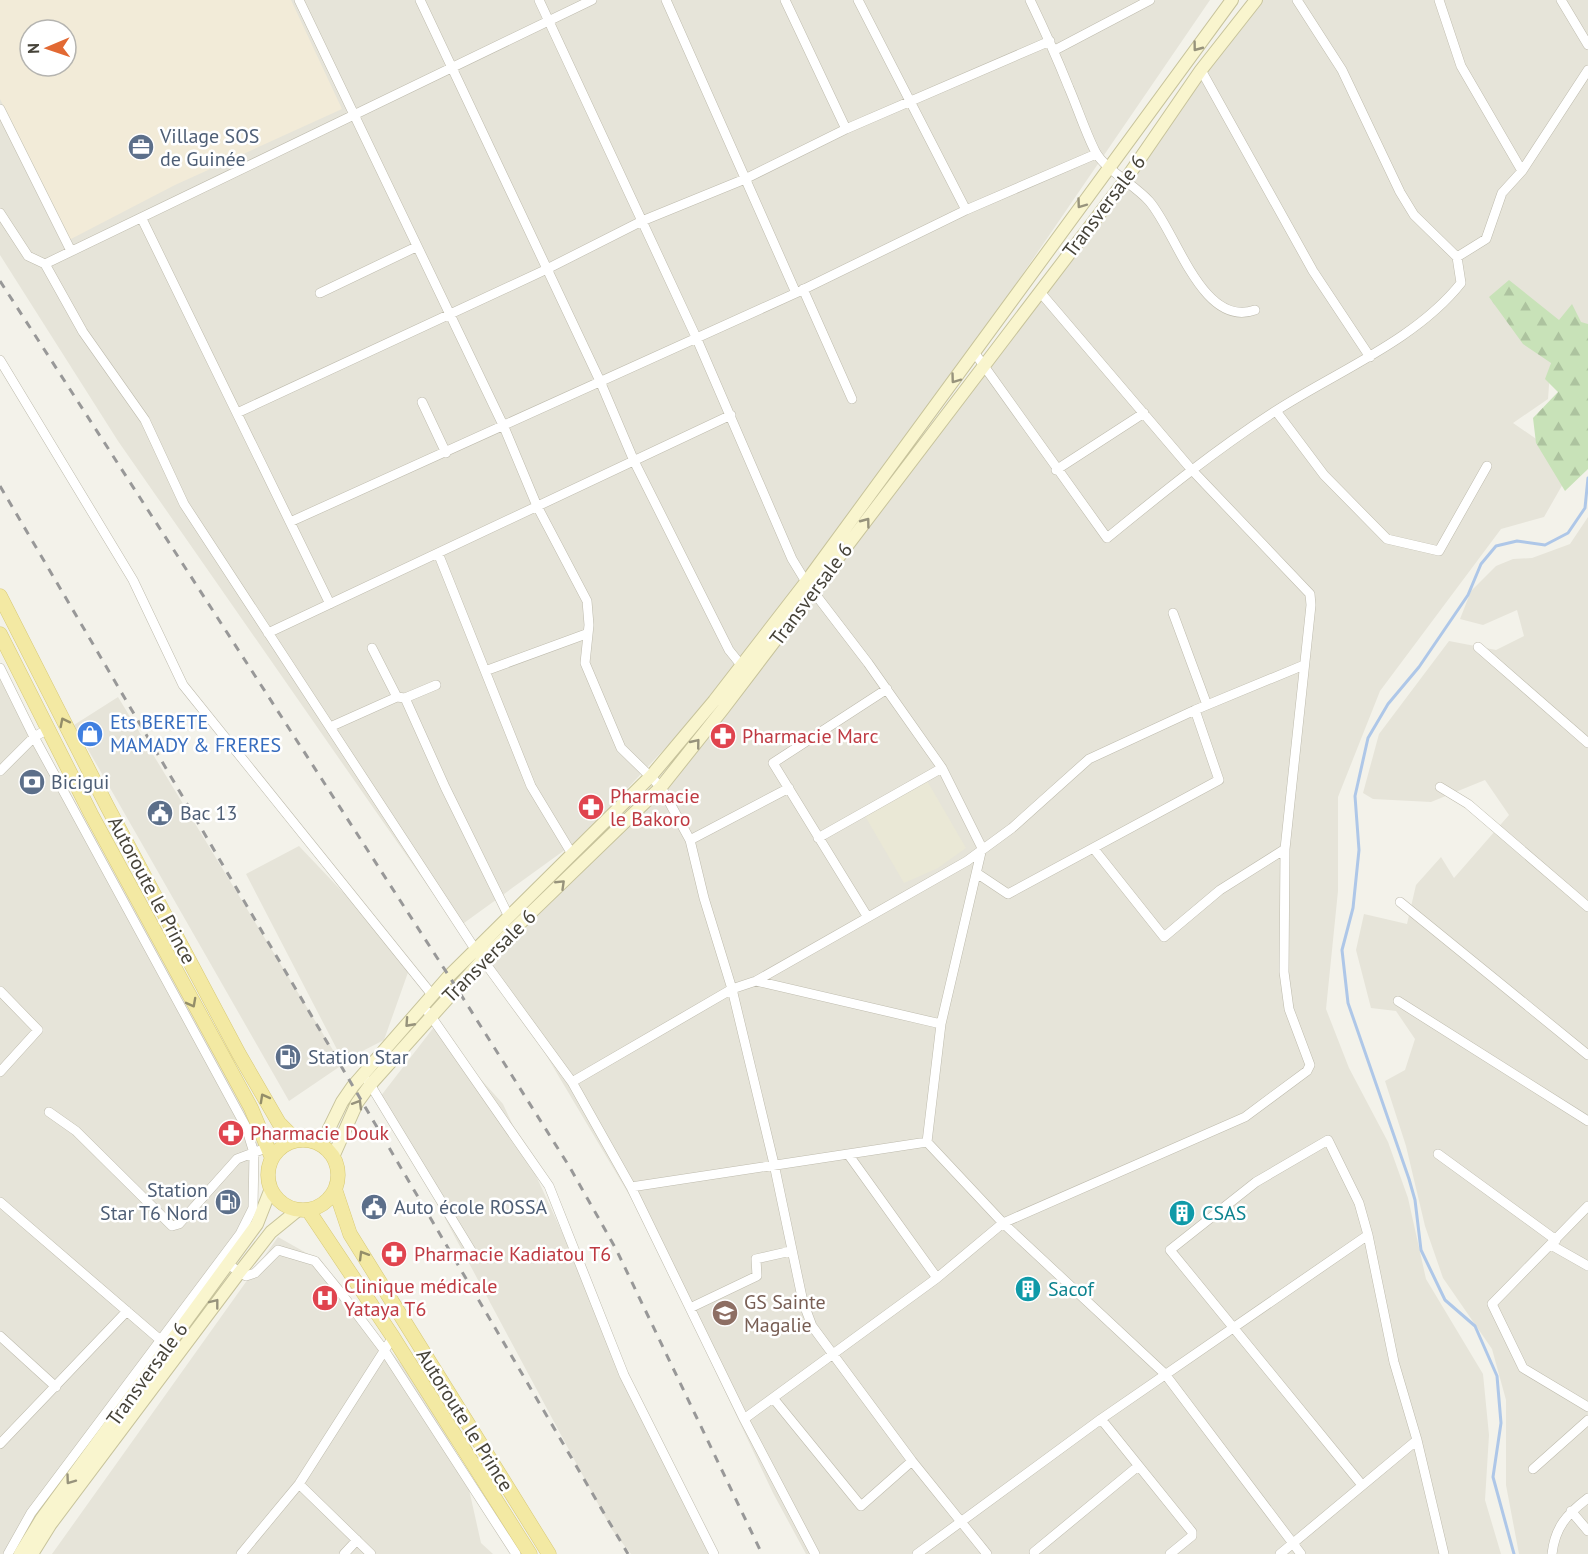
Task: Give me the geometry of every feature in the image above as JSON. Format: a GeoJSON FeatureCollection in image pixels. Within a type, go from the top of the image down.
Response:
{"type":"FeatureCollection","features":[{"type":"Feature","properties":{"kind":"main road","name":"Transversale 6"},"geometry":{"type":"LineString","coordinates":[[428,1011],[433,996],[476,949],[651,776],[741,665],[810,587],[974,352],[1232,0]]}},
{"type":"Feature","properties":{"kind":"main road","name":"Transversale 6"},"geometry":{"type":"LineString","coordinates":[[321,1145],[342,1102],[367,1079],[428,1011],[661,787],[810,587],[1126,179],[1201,70],[1256,0]]}},
{"type":"Feature","properties":{"kind":"main road","name":"Autoroute le Prince"},"geometry":{"type":"LineString","coordinates":[[0,596],[106,806],[239,1054],[279,1123],[290,1134],[303,1139]]}},
{"type":"Feature","properties":{"kind":"main road","name":"Autoroute le Prince"},"geometry":{"type":"LineString","coordinates":[[0,634],[224,1063],[251,1108],[264,1153]]}},
{"type":"Feature","properties":{"kind":"main road","name":"Transversale 6"},"geometry":{"type":"LineString","coordinates":[[333,1156],[367,1079]]}},
{"type":"Feature","properties":{"kind":"main road"},"geometry":{"type":"LineString","coordinates":[[303,1139],[321,1145],[333,1156],[338,1172],[335,1189],[319,1207],[303,1210],[280,1203],[270,1191],[264,1153],[280,1148],[291,1141],[303,1139]]}},
{"type":"Feature","properties":{"kind":"main road","name":"Autoroute le Prince"},"geometry":{"type":"LineString","coordinates":[[335,1189],[350,1234],[549,1554]]}},
{"type":"Feature","properties":{"kind":"main road","name":"Transversale 6"},"geometry":{"type":"LineString","coordinates":[[32,1554],[50,1525],[234,1269],[258,1211],[270,1191]]}},
{"type":"Feature","properties":{"kind":"main road","name":"Transversale 6"},"geometry":{"type":"LineString","coordinates":[[20,1554],[42,1518],[164,1343],[271,1233],[303,1210]]}},
{"type":"Feature","properties":{"kind":"main road","name":"Autoroute le Prince"},"geometry":{"type":"LineString","coordinates":[[303,1210],[393,1337],[530,1554]]}},
{"type":"Feature","properties":{"kind":"street"},"geometry":{"type":"LineString","coordinates":[[299,0],[504,427],[537,506],[587,601],[589,626],[586,634],[585,663],[621,748],[661,787],[690,840],[704,898],[732,989],[774,1164],[791,1251],[812,1326],[912,1461],[987,1554]]}},
{"type":"Feature","properties":{"kind":"street"},"geometry":{"type":"LineString","coordinates":[[420,0],[600,381],[634,461],[729,650],[741,665]]}},
{"type":"Feature","properties":{"kind":"street"},"geometry":{"type":"LineString","coordinates":[[539,0],[696,337],[792,559],[942,768],[982,848],[978,874],[941,1024],[927,1142],[1003,1223],[1165,1374],[1301,1554]]}},
{"type":"Feature","properties":{"kind":"street"},"geometry":{"type":"LineString","coordinates":[[45,264],[592,0]]}},
{"type":"Feature","properties":{"kind":"street"},"geometry":{"type":"LineString","coordinates":[[666,0],[745,179],[852,399]]}},
{"type":"Feature","properties":{"kind":"street"},"geometry":{"type":"LineString","coordinates":[[785,0],[846,129]]}},
{"type":"Feature","properties":{"kind":"street"},"geometry":{"type":"LineString","coordinates":[[858,0],[966,210]]}},
{"type":"Feature","properties":{"kind":"street"},"geometry":{"type":"LineString","coordinates":[[1030,0],[1052,46],[1096,154],[1148,200],[1164,221],[1198,285],[1225,309],[1244,314],[1255,310]]}},
{"type":"Feature","properties":{"kind":"street"},"geometry":{"type":"LineString","coordinates":[[237,412],[546,270],[642,220],[745,179],[846,129],[1052,46],[1150,0]]}},
{"type":"Feature","properties":{"kind":"street"},"geometry":{"type":"LineString","coordinates":[[974,352],[1056,470],[1107,538],[1191,469],[1276,411],[1370,357],[1447,301],[1461,284],[1457,257],[1414,215],[1400,192],[1342,70],[1297,0]]}},
{"type":"Feature","properties":{"kind":"street"},"geometry":{"type":"LineString","coordinates":[[1438,0],[1461,66],[1522,171]]}},
{"type":"Feature","properties":{"kind":"street"},"geometry":{"type":"LineString","coordinates":[[1561,0],[1588,45]]}},
{"type":"Feature","properties":{"kind":"street"},"geometry":{"type":"LineString","coordinates":[[1201,70],[1313,271],[1370,357]]}},
{"type":"Feature","properties":{"kind":"street"},"geometry":{"type":"LineString","coordinates":[[1457,257],[1486,239],[1502,193],[1522,171],[1588,70]]}},
{"type":"Feature","properties":{"kind":"street"},"geometry":{"type":"LineString","coordinates":[[0,109],[71,251]]}},
{"type":"Feature","properties":{"kind":"street"},"geometry":{"type":"LineString","coordinates":[[290,522],[800,291],[966,210],[1096,154]]}},
{"type":"Feature","properties":{"kind":"street"},"geometry":{"type":"LineString","coordinates":[[0,213],[28,256],[45,264],[83,332],[145,420],[184,504],[476,949],[572,1082],[631,1187],[744,1419],[815,1554]]}},
{"type":"Feature","properties":{"kind":"street"},"geometry":{"type":"LineString","coordinates":[[142,219],[330,604]]}},
{"type":"Feature","properties":{"kind":"street"},"geometry":{"type":"LineString","coordinates":[[320,293],[416,247]]}},
{"type":"Feature","properties":{"kind":"street"},"geometry":{"type":"LineString","coordinates":[[744,1419],[937,1278],[1003,1223],[1245,1118],[1307,1071],[1310,1065],[1289,1009],[1284,972],[1285,849],[1311,605],[1310,594],[1191,469],[1040,292]]}},
{"type":"Feature","properties":{"kind":"street"},"geometry":{"type":"LineString","coordinates":[[0,360],[133,580],[183,685],[433,996]]}},
{"type":"Feature","properties":{"kind":"street"},"geometry":{"type":"LineString","coordinates":[[422,402],[446,453]]}},
{"type":"Feature","properties":{"kind":"street"},"geometry":{"type":"LineString","coordinates":[[1276,411],[1324,475],[1387,539],[1439,551],[1487,466]]}},
{"type":"Feature","properties":{"kind":"street"},"geometry":{"type":"LineString","coordinates":[[1056,470],[1144,413]]}},
{"type":"Feature","properties":{"kind":"street"},"geometry":{"type":"LineString","coordinates":[[268,633],[731,415]]}},
{"type":"Feature","properties":{"kind":"street"},"geometry":{"type":"LineString","coordinates":[[438,553],[531,786],[572,854]]}},
{"type":"Feature","properties":{"kind":"street"},"geometry":{"type":"LineString","coordinates":[[1173,614],[1207,705]]}},
{"type":"Feature","properties":{"kind":"street"},"geometry":{"type":"LineString","coordinates":[[485,671],[586,634]]}},
{"type":"Feature","properties":{"kind":"street"},"geometry":{"type":"LineString","coordinates":[[1478,647],[1588,743]]}},
{"type":"Feature","properties":{"kind":"street"},"geometry":{"type":"LineString","coordinates":[[372,648],[401,698],[509,917]]}},
{"type":"Feature","properties":{"kind":"street"},"geometry":{"type":"LineString","coordinates":[[572,1082],[732,989],[756,981],[967,861],[1012,828],[1089,759],[1195,710],[1304,665]]}},
{"type":"Feature","properties":{"kind":"street"},"geometry":{"type":"LineString","coordinates":[[0,668],[34,737],[246,1126],[264,1153],[258,1211],[164,1343],[31,1513],[8,1554]]}},
{"type":"Feature","properties":{"kind":"street"},"geometry":{"type":"LineString","coordinates":[[330,727],[436,685]]}},
{"type":"Feature","properties":{"kind":"street"},"geometry":{"type":"LineString","coordinates":[[867,916],[773,763],[887,689]]}},
{"type":"Feature","properties":{"kind":"street"},"geometry":{"type":"LineString","coordinates":[[978,874],[1008,894],[1219,780],[1195,710]]}},
{"type":"Feature","properties":{"kind":"street"},"geometry":{"type":"LineString","coordinates":[[0,771],[34,737],[48,729]]}},
{"type":"Feature","properties":{"kind":"street"},"geometry":{"type":"LineString","coordinates":[[818,838],[942,768]]}},
{"type":"Feature","properties":{"kind":"street"},"geometry":{"type":"LineString","coordinates":[[1440,787],[1468,804],[1588,906]]}},
{"type":"Feature","properties":{"kind":"street"},"geometry":{"type":"LineString","coordinates":[[690,840],[789,788]]}},
{"type":"Feature","properties":{"kind":"street"},"geometry":{"type":"LineString","coordinates":[[1094,849],[1164,937],[1220,890],[1285,849]]}},
{"type":"Feature","properties":{"kind":"street"},"geometry":{"type":"LineString","coordinates":[[1400,902],[1588,1055]]}},
{"type":"Feature","properties":{"kind":"street"},"geometry":{"type":"LineString","coordinates":[[756,981],[941,1024]]}},
{"type":"Feature","properties":{"kind":"street"},"geometry":{"type":"LineString","coordinates":[[0,991],[38,1030],[0,1072]]}},
{"type":"Feature","properties":{"kind":"street"},"geometry":{"type":"LineString","coordinates":[[1398,1001],[1588,1121]]}},
{"type":"Feature","properties":{"kind":"street"},"geometry":{"type":"LineString","coordinates":[[428,1011],[549,1186],[624,1375],[714,1554]]}},
{"type":"Feature","properties":{"kind":"street"},"geometry":{"type":"LineString","coordinates":[[367,1079],[475,1257]]}},
{"type":"Feature","properties":{"kind":"street"},"geometry":{"type":"LineString","coordinates":[[50,1112],[76,1131],[172,1226],[179,1224],[237,1159],[264,1153]]}},
{"type":"Feature","properties":{"kind":"street"},"geometry":{"type":"LineString","coordinates":[[1362,1485],[1170,1250],[1256,1182],[1328,1140],[1359,1203],[1368,1235],[1394,1362],[1417,1440],[1444,1554]]}},
{"type":"Feature","properties":{"kind":"street"},"geometry":{"type":"LineString","coordinates":[[631,1187],[927,1142]]}},
{"type":"Feature","properties":{"kind":"street"},"geometry":{"type":"LineString","coordinates":[[848,1154],[937,1278]]}},
{"type":"Feature","properties":{"kind":"street"},"geometry":{"type":"LineString","coordinates":[[1438,1154],[1588,1266]]}},
{"type":"Feature","properties":{"kind":"street"},"geometry":{"type":"LineString","coordinates":[[0,1202],[164,1343]]}},
{"type":"Feature","properties":{"kind":"street"},"geometry":{"type":"LineString","coordinates":[[1588,1206],[1492,1304],[1523,1368],[1588,1407]]}},
{"type":"Feature","properties":{"kind":"street"},"geometry":{"type":"LineString","coordinates":[[917,1554],[1101,1419],[1368,1235]]}},
{"type":"Feature","properties":{"kind":"street"},"geometry":{"type":"LineString","coordinates":[[234,1269],[246,1276],[255,1273],[278,1250],[315,1261],[384,1350],[516,1554]]}},
{"type":"Feature","properties":{"kind":"street"},"geometry":{"type":"LineString","coordinates":[[690,1308],[757,1276],[756,1259],[791,1251]]}},
{"type":"Feature","properties":{"kind":"street"},"geometry":{"type":"LineString","coordinates":[[0,1444],[127,1311]]}},
{"type":"Feature","properties":{"kind":"street"},"geometry":{"type":"LineString","coordinates":[[0,1336],[56,1387]]}},
{"type":"Feature","properties":{"kind":"street"},"geometry":{"type":"LineString","coordinates":[[241,1554],[299,1484],[393,1337]]}},
{"type":"Feature","properties":{"kind":"street"},"geometry":{"type":"LineString","coordinates":[[773,1398],[861,1506],[912,1461]]}},
{"type":"Feature","properties":{"kind":"street"},"geometry":{"type":"LineString","coordinates":[[1101,1419],[1137,1467],[1192,1532],[1192,1536],[1170,1554]]}},
{"type":"Feature","properties":{"kind":"street"},"geometry":{"type":"LineString","coordinates":[[1533,1469],[1588,1420]]}},
{"type":"Feature","properties":{"kind":"street"},"geometry":{"type":"LineString","coordinates":[[1280,1554],[1417,1440]]}},
{"type":"Feature","properties":{"kind":"street"},"geometry":{"type":"LineString","coordinates":[[1034,1552],[1137,1467]]}},
{"type":"Feature","properties":{"kind":"street"},"geometry":{"type":"LineString","coordinates":[[299,1484],[371,1554]]}},
{"type":"Feature","properties":{"kind":"street"},"geometry":{"type":"LineString","coordinates":[[1552,1554],[1553,1539],[1562,1520],[1588,1498]]}},
{"type":"Feature","properties":{"kind":"street"},"geometry":{"type":"LineString","coordinates":[[1571,1511],[1588,1531]]}},
{"type":"Feature","properties":{"kind":"street"},"geometry":{"type":"LineString","coordinates":[[344,1554],[357,1540]]}},
{"type":"Feature","properties":{"kind":"shaded area"},"geometry":{"type":"Polygon","coordinates":[[[0,0],[1210,0],[955,373],[820,556],[685,727],[580,839],[457,928],[118,441],[0,255],[0,0]]]}},
{"type":"Feature","properties":{"kind":"shaded area","name":"Village SOS de Guinée"},"geometry":{"type":"Polygon","coordinates":[[[0,0],[291,0],[342,109],[175,185],[69,240],[0,99],[0,0]]]}},
{"type":"Feature","properties":{"kind":"shaded area"},"geometry":{"type":"Polygon","coordinates":[[[1255,0],[1588,0],[1588,338],[1552,346],[1548,399],[1513,423],[1545,445],[1564,482],[1544,517],[1501,529],[1380,691],[1338,797],[1338,891],[1326,1009],[1349,1068],[1388,1142],[1408,1198],[1426,1279],[1483,1374],[1489,1435],[1485,1500],[1501,1554],[806,1554],[773,1493],[644,1220],[485,952],[639,813],[785,621],[860,514],[908,458],[1255,0]]]}},
{"type":"Feature","properties":{"kind":"shaded area"},"geometry":{"type":"Polygon","coordinates":[[[1588,517],[1588,1554],[1519,1554],[1506,1485],[1506,1400],[1492,1349],[1443,1278],[1425,1226],[1406,1146],[1385,1081],[1405,1070],[1415,1039],[1396,1011],[1371,1008],[1356,950],[1364,914],[1407,924],[1416,885],[1441,857],[1454,878],[1509,815],[1485,780],[1431,802],[1373,799],[1363,793],[1379,734],[1449,641],[1496,650],[1524,636],[1517,610],[1483,625],[1460,619],[1471,591],[1496,566],[1513,559],[1532,558],[1570,544],[1588,517]]]}},
{"type":"Feature","properties":{"kind":"shaded area"},"geometry":{"type":"Polygon","coordinates":[[[0,665],[202,1032],[240,1088],[260,1143],[255,1221],[51,1492],[19,1554],[0,1554],[0,665]]]}},
{"type":"Feature","properties":{"kind":"shaded area"},"geometry":{"type":"Polygon","coordinates":[[[118,697],[342,1065],[289,1101],[74,725],[118,697]]]}},
{"type":"Feature","properties":{"kind":"shaded area"},"geometry":{"type":"Polygon","coordinates":[[[926,779],[966,848],[938,868],[904,883],[865,816],[926,779]]]}},
{"type":"Feature","properties":{"kind":"shaded area"},"geometry":{"type":"Polygon","coordinates":[[[299,846],[411,964],[384,1040],[343,1061],[246,874],[299,846]]]}},
{"type":"Feature","properties":{"kind":"shaded area"},"geometry":{"type":"Polygon","coordinates":[[[434,1027],[503,1104],[710,1554],[631,1554],[612,1530],[380,1097],[434,1027]]]}},
{"type":"Feature","properties":{"kind":"shaded area"},"geometry":{"type":"Polygon","coordinates":[[[278,1237],[317,1259],[422,1390],[464,1467],[481,1543],[493,1554],[52,1554],[278,1237]]]}},
{"type":"Feature","properties":{"kind":"green space"},"geometry":{"type":"Polygon","coordinates":[[[1509,280],[1559,320],[1572,304],[1581,322],[1588,324],[1588,469],[1565,491],[1536,443],[1533,418],[1558,392],[1545,379],[1551,363],[1523,344],[1489,297],[1509,280]]]}},
{"type":"Feature","properties":{"kind":"waterway"},"geometry":{"type":"LineString","coordinates":[[1514,1554],[1493,1477],[1501,1423],[1497,1376],[1475,1326],[1445,1300],[1421,1250],[1415,1200],[1409,1179],[1348,1003],[1342,950],[1353,908],[1359,850],[1355,796],[1368,738],[1388,704],[1419,667],[1468,595],[1481,564],[1496,546],[1517,541],[1545,545],[1568,533],[1585,508],[1588,478]]}},
{"type":"Feature","properties":{"kind":"railway"},"geometry":{"type":"LineString","coordinates":[[0,281],[569,1166],[616,1249],[762,1554]]}},
{"type":"Feature","properties":{"kind":"railway"},"geometry":{"type":"LineString","coordinates":[[0,486],[628,1554]]}},
{"type":"Feature","properties":{"kind":"place","name":"Village SOS de Guinée"},"geometry":{"type":"Point","coordinates":[141,147]}},
{"type":"Feature","properties":{"kind":"place","name":"Ets BERETE MAMADY & FRERES"},"geometry":{"type":"Point","coordinates":[90,734]}},
{"type":"Feature","properties":{"kind":"place","name":"Pharmacie Marc"},"geometry":{"type":"Point","coordinates":[723,736]}},
{"type":"Feature","properties":{"kind":"place","name":"Bicigui"},"geometry":{"type":"Point","coordinates":[32,782]}},
{"type":"Feature","properties":{"kind":"place","name":"Pharmacie le Bakoro"},"geometry":{"type":"Point","coordinates":[591,807]}},
{"type":"Feature","properties":{"kind":"place","name":"Bac 13"},"geometry":{"type":"Point","coordinates":[160,813]}},
{"type":"Feature","properties":{"kind":"place","name":"Station Star"},"geometry":{"type":"Point","coordinates":[288,1057]}},
{"type":"Feature","properties":{"kind":"place","name":"Pharmacie Douk"},"geometry":{"type":"Point","coordinates":[231,1133]}},
{"type":"Feature","properties":{"kind":"place","name":"Station Star T6 Nord"},"geometry":{"type":"Point","coordinates":[228,1202]}},
{"type":"Feature","properties":{"kind":"place","name":"Auto école ROSSA"},"geometry":{"type":"Point","coordinates":[374,1207]}},
{"type":"Feature","properties":{"kind":"place","name":"CSAS"},"geometry":{"type":"Point","coordinates":[1182,1213]}},
{"type":"Feature","properties":{"kind":"place","name":"Pharmacie Kadiatou T6"},"geometry":{"type":"Point","coordinates":[394,1254]}},
{"type":"Feature","properties":{"kind":"place","name":"Sacof"},"geometry":{"type":"Point","coordinates":[1028,1289]}},
{"type":"Feature","properties":{"kind":"place","name":"Clinique médicale Yataya T6"},"geometry":{"type":"Point","coordinates":[325,1298]}},
{"type":"Feature","properties":{"kind":"place","name":"GS Sainte Magalie"},"geometry":{"type":"Point","coordinates":[725,1313]}}]}
